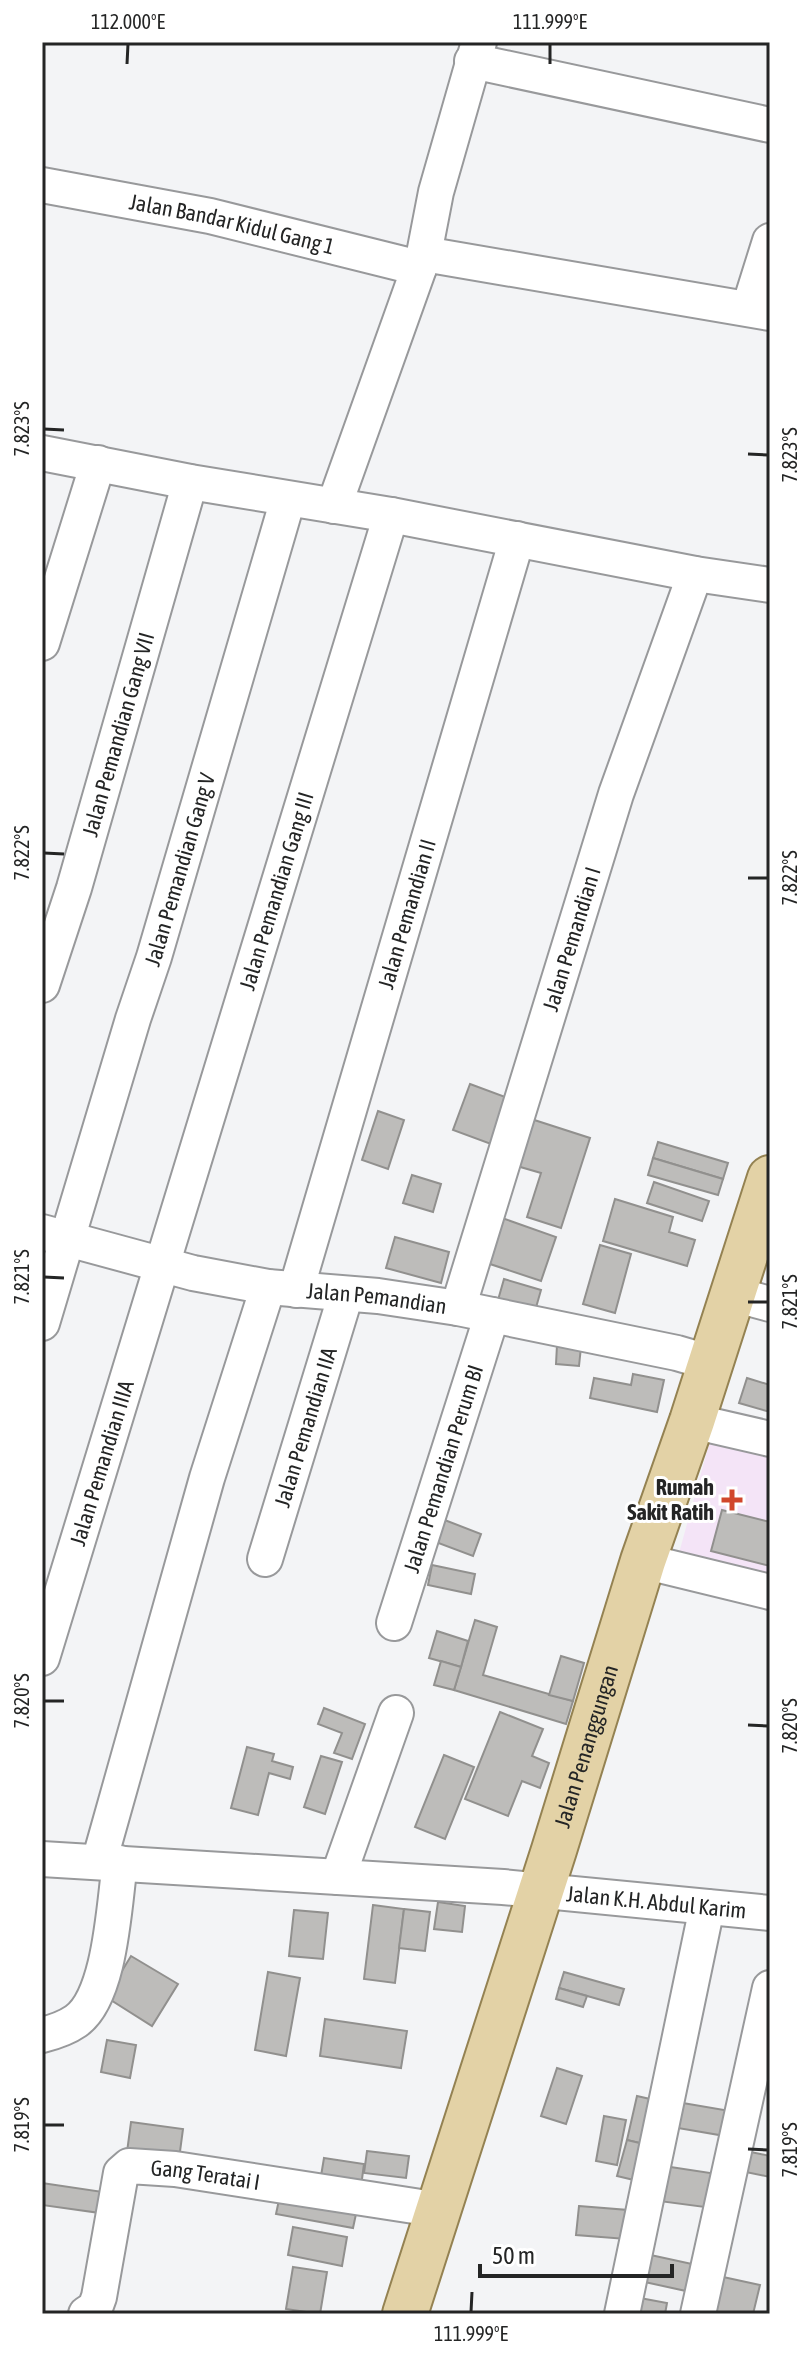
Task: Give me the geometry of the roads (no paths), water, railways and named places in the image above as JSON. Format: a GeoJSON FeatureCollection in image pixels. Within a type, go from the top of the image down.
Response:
{"type":"FeatureCollection","features":[{"type":"Feature","properties":{"kind":"main road","name":"Jalan Penanggungan"},"geometry":{"type":"LineString","coordinates":[[405,2314],[542,1890],[643,1561],[711,1363],[751,1299],[770,1178]]}},
{"type":"Feature","properties":{"kind":"street"},"geometry":{"type":"LineString","coordinates":[[334,506],[422,261],[436,192],[476,52],[770,125]]}},
{"type":"Feature","properties":{"kind":"street","name":"Jalan Bandar Kidul Gang 1"},"geometry":{"type":"LineString","coordinates":[[42,185],[210,216],[422,261],[759,310]]}},
{"type":"Feature","properties":{"kind":"street"},"geometry":{"type":"LineString","coordinates":[[759,310],[770,241]]}},
{"type":"Feature","properties":{"kind":"street"},"geometry":{"type":"LineString","coordinates":[[42,453],[190,482],[391,515],[695,574],[770,585]]}},
{"type":"Feature","properties":{"kind":"street"},"geometry":{"type":"LineString","coordinates":[[42,643],[98,463]]}},
{"type":"Feature","properties":{"kind":"street","name":"Jalan Pemandian Gang VII"},"geometry":{"type":"LineString","coordinates":[[42,985],[74,888],[190,482]]}},
{"type":"Feature","properties":{"kind":"street","name":"Jalan Pemandian Gang V"},"geometry":{"type":"LineString","coordinates":[[42,1323],[54,1236],[159,942],[288,499]]}},
{"type":"Feature","properties":{"kind":"street","name":"Jalan Pemandian Gang III"},"geometry":{"type":"LineString","coordinates":[[161,1266],[391,515]]}},
{"type":"Feature","properties":{"kind":"street","name":"Jalan Pemandian II"},"geometry":{"type":"LineString","coordinates":[[42,2035],[60,2030],[79,2019],[96,1995],[106,1967],[109,1862],[207,1478],[282,1289],[517,539]]}},
{"type":"Feature","properties":{"kind":"street","name":"Jalan Pemandian I"},"geometry":{"type":"LineString","coordinates":[[458,1308],[616,794],[695,574]]}},
{"type":"Feature","properties":{"kind":"street","name":"Jalan Pemandian"},"geometry":{"type":"LineString","coordinates":[[54,1236],[161,1266],[282,1289],[378,1296],[458,1308],[677,1353],[711,1363]]}},
{"type":"Feature","properties":{"kind":"street","name":"Jalan Pemandian IIIA"},"geometry":{"type":"LineString","coordinates":[[42,1658],[161,1266]]}},
{"type":"Feature","properties":{"kind":"street","name":"Jalan Pemandian IIA"},"geometry":{"type":"LineString","coordinates":[[265,1559],[346,1294]]}},
{"type":"Feature","properties":{"kind":"street","name":"Jalan Pemandian Perum BI"},"geometry":{"type":"LineString","coordinates":[[394,1623],[492,1315]]}},
{"type":"Feature","properties":{"kind":"street"},"geometry":{"type":"LineString","coordinates":[[692,1421],[770,1439]]}},
{"type":"Feature","properties":{"kind":"street"},"geometry":{"type":"LineString","coordinates":[[643,1561],[770,1592]]}},
{"type":"Feature","properties":{"kind":"street"},"geometry":{"type":"LineString","coordinates":[[338,1877],[396,1713]]}},
{"type":"Feature","properties":{"kind":"street","name":"Jalan K.H. Abdul Karim"},"geometry":{"type":"LineString","coordinates":[[42,1859],[542,1890],[770,1913]]}},
{"type":"Feature","properties":{"kind":"street"},"geometry":{"type":"LineString","coordinates":[[622,2314],[707,1907]]}},
{"type":"Feature","properties":{"kind":"street"},"geometry":{"type":"LineString","coordinates":[[698,2314],[770,1988]]}},
{"type":"Feature","properties":{"kind":"street","name":"Gang Teratai I"},"geometry":{"type":"LineString","coordinates":[[86,2314],[95,2308],[99,2297],[121,2173],[129,2166],[175,2169],[440,2210]]}},
{"type":"Feature","properties":{"kind":"place","name":"Rumah Sakit Ratih"},"geometry":{"type":"Point","coordinates":[732,1500]}}]}
